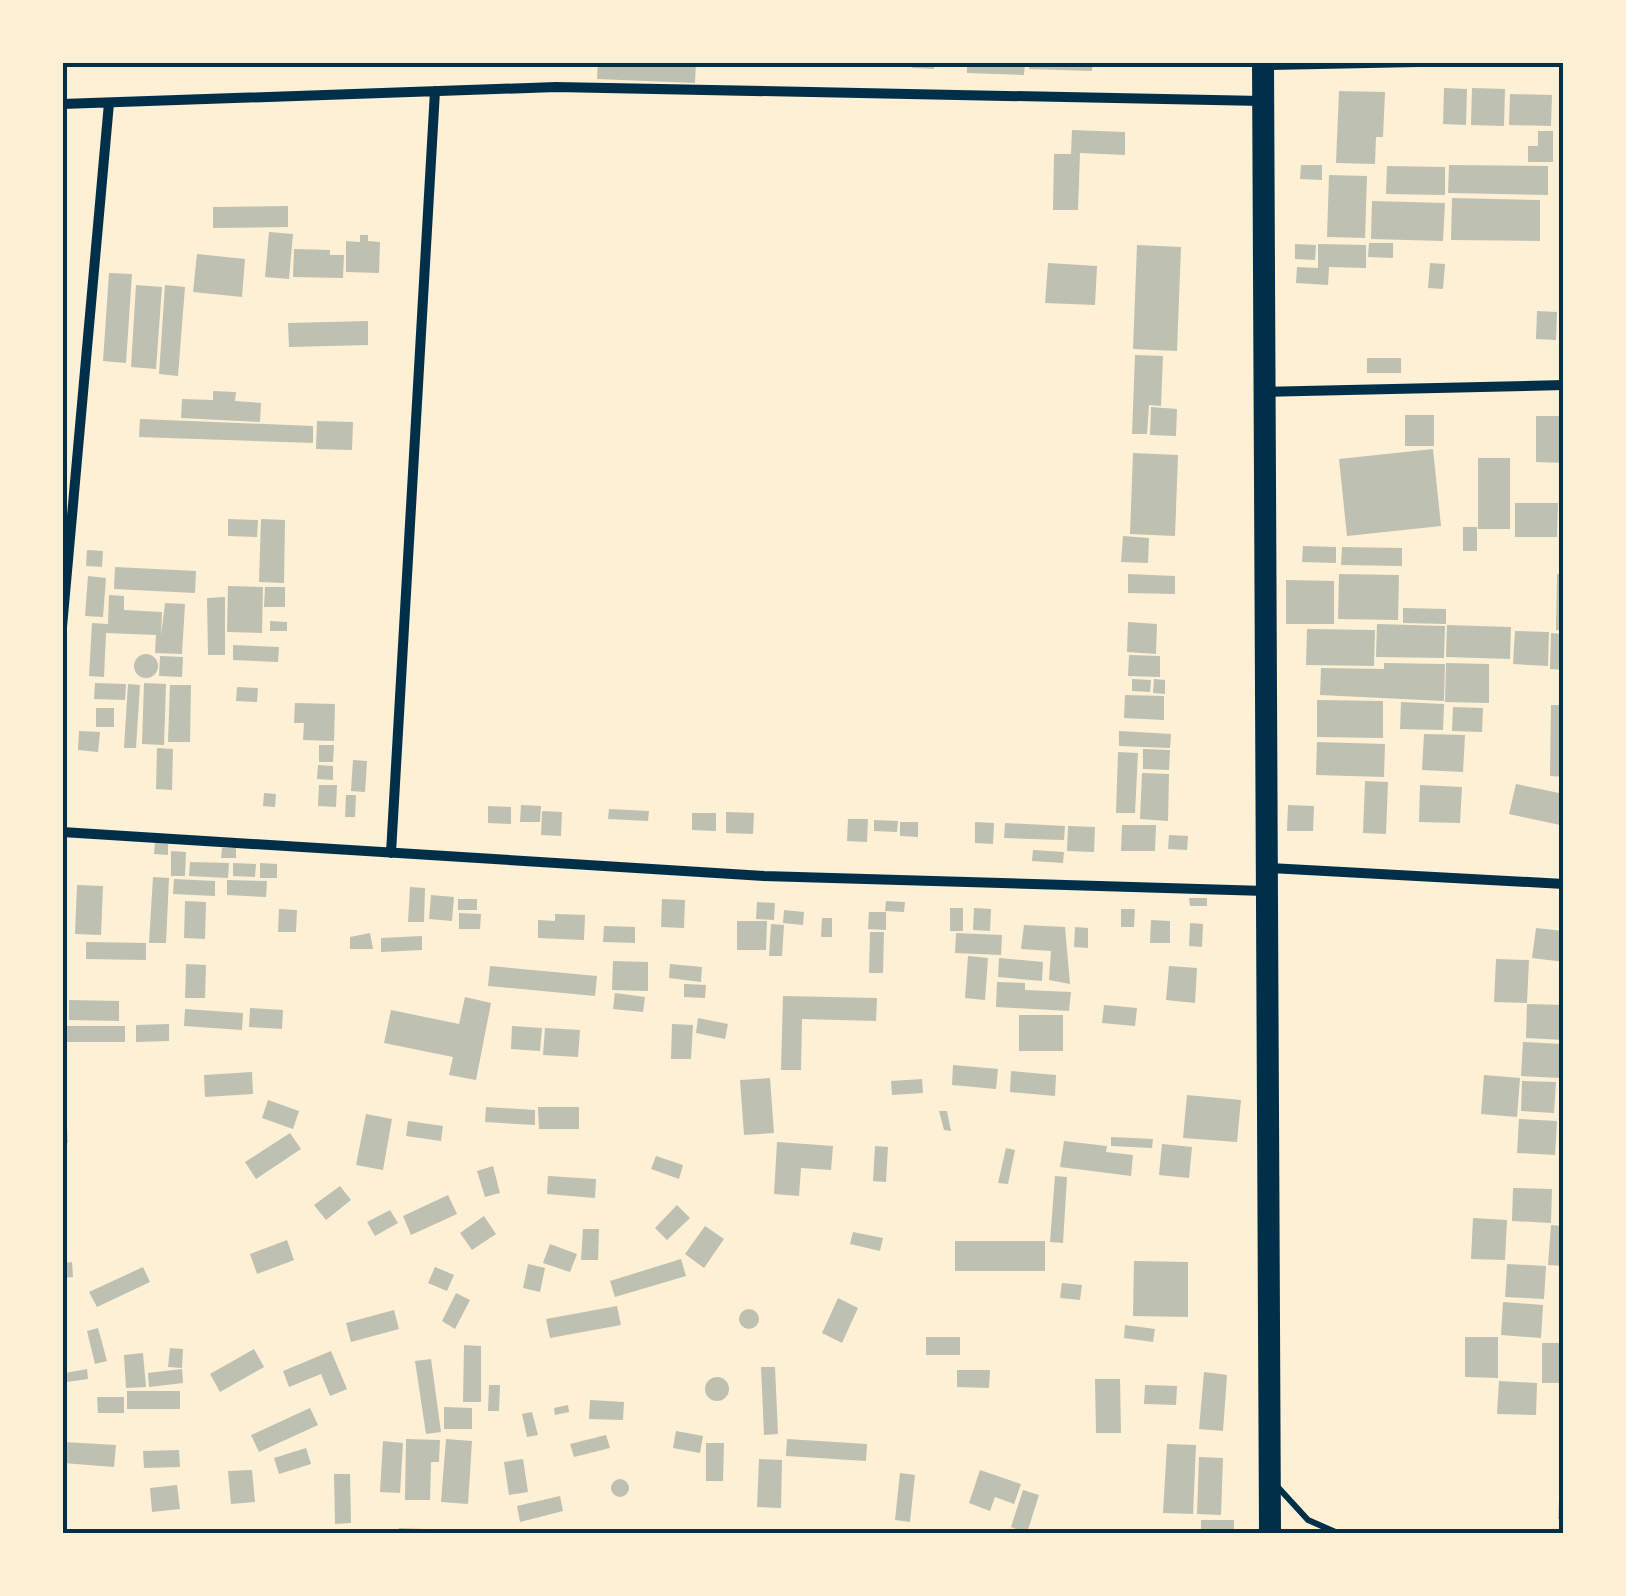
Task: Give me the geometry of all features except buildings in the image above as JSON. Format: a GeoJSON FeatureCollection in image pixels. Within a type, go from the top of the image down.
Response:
{"type":"FeatureCollection","features":[{"type":"Feature","properties":{"kind":"highway"},"geometry":{"type":"LineString","coordinates":[[1263,64],[1270,1534]]}},
{"type":"Feature","properties":{"kind":"street"},"geometry":{"type":"LineString","coordinates":[[1263,64],[1418,62]]}},
{"type":"Feature","properties":{"kind":"street"},"geometry":{"type":"LineString","coordinates":[[62,104],[556,87],[1263,101]]}},
{"type":"Feature","properties":{"kind":"street"},"geometry":{"type":"LineString","coordinates":[[391,853],[435,91]]}},
{"type":"Feature","properties":{"kind":"street"},"geometry":{"type":"LineString","coordinates":[[62,627],[108,102]]}},
{"type":"Feature","properties":{"kind":"street"},"geometry":{"type":"LineString","coordinates":[[1262,392],[1564,385]]}},
{"type":"Feature","properties":{"kind":"street"},"geometry":{"type":"LineString","coordinates":[[62,832],[764,876],[1564,884]]}},
{"type":"Feature","properties":{"kind":"lane"},"geometry":{"type":"LineString","coordinates":[[1270,1478],[1308,1520],[1340,1534]]}}]}
